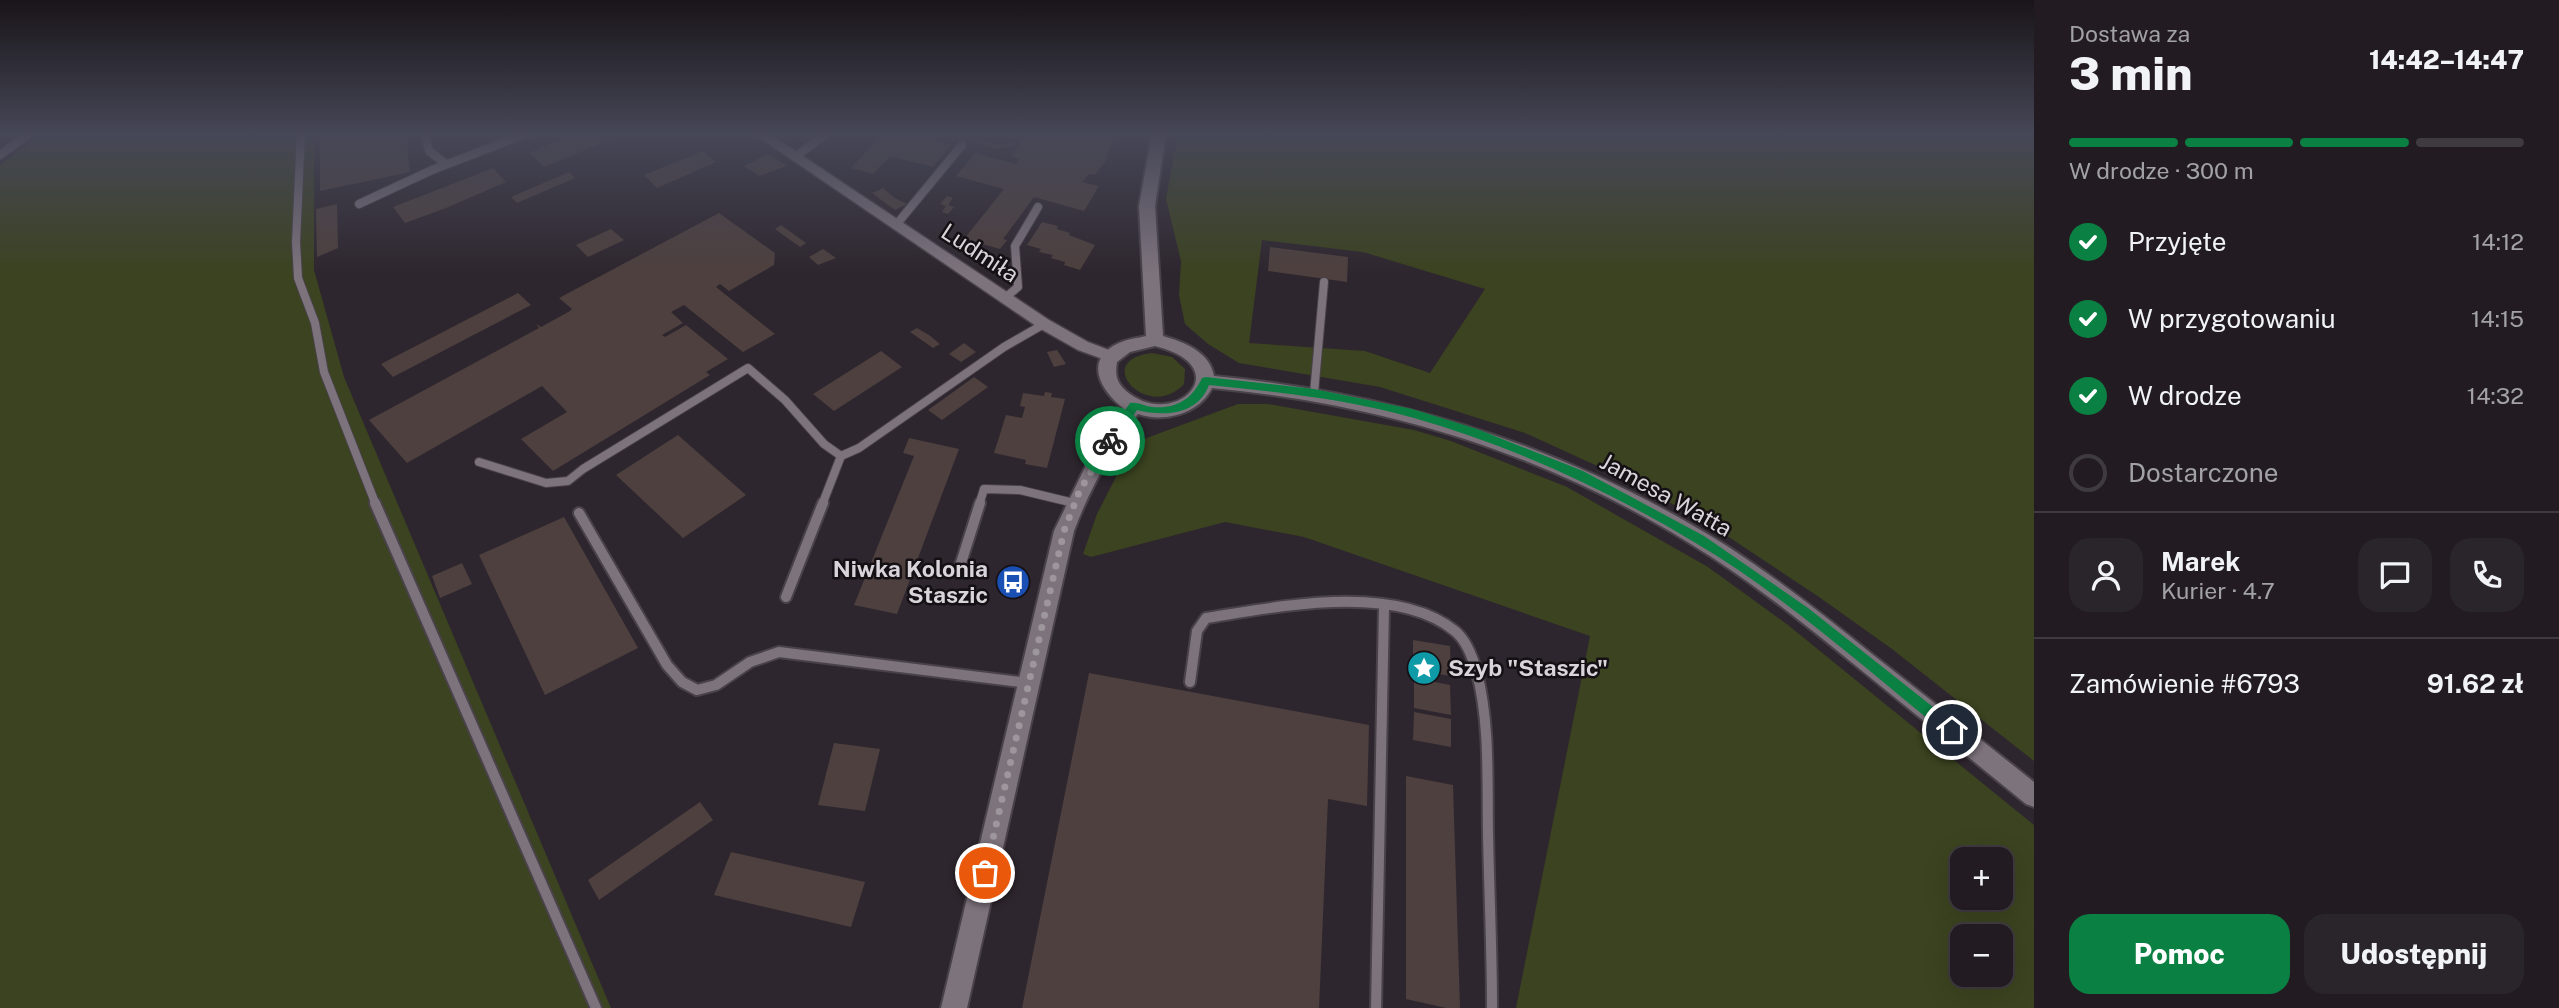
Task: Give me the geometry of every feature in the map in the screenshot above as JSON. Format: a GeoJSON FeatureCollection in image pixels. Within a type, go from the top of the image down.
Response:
{"type":"FeatureCollection","features":[{"type":"Feature","properties":{"kind":"street","name":"Ludmiła"},"geometry":{"type":"LineString","coordinates":[[829,180],[1044,324],[1083,346],[1111,357]]}},
{"type":"Feature","properties":{"kind":"street"},"geometry":{"type":"LineString","coordinates":[[1151,180],[1147,206],[1155,340]]}},
{"type":"Feature","properties":{"kind":"street"},"geometry":{"type":"LineString","coordinates":[[1155,340],[1178,346],[1197,358],[1204,369],[1206,381],[1201,393],[1172,410],[1153,411],[1134,406],[1111,389],[1106,379],[1106,367],[1111,357],[1122,348],[1137,342],[1155,340]]}},
{"type":"Feature","properties":{"kind":"street","name":"Jamesa Watta"},"geometry":{"type":"LineString","coordinates":[[1206,381],[1314,393],[1412,413],[1473,432],[1579,474],[1700,539],[1793,604],[2034,796]]}},
{"type":"Feature","properties":{"kind":"street"},"geometry":{"type":"LineString","coordinates":[[954,1008],[1050,586],[1074,503],[1100,455],[1134,406]]}},
{"type":"Feature","properties":{"kind":"lane"},"geometry":{"type":"LineString","coordinates":[[300,180],[298,278],[315,323],[324,372],[385,527],[596,1008]]}},
{"type":"Feature","properties":{"kind":"lane"},"geometry":{"type":"LineString","coordinates":[[359,204],[411,180]]}},
{"type":"Feature","properties":{"kind":"lane"},"geometry":{"type":"LineString","coordinates":[[896,225],[933,180]]}},
{"type":"Feature","properties":{"kind":"lane"},"geometry":{"type":"LineString","coordinates":[[1006,297],[1018,287],[1015,246],[1038,207]]}},
{"type":"Feature","properties":{"kind":"lane"},"geometry":{"type":"LineString","coordinates":[[1314,393],[1324,282]]}},
{"type":"Feature","properties":{"kind":"lane"},"geometry":{"type":"LineString","coordinates":[[786,597],[841,456],[859,448],[1004,347],[1044,324]]}},
{"type":"Feature","properties":{"kind":"lane"},"geometry":{"type":"LineString","coordinates":[[479,462],[546,483],[568,481],[583,469],[748,368],[772,386],[793,407],[821,444],[841,456]]}},
{"type":"Feature","properties":{"kind":"lane"},"geometry":{"type":"LineString","coordinates":[[961,563],[984,489],[1020,490],[1074,503]]}},
{"type":"Feature","properties":{"kind":"lane"},"geometry":{"type":"LineString","coordinates":[[579,513],[667,664],[682,682],[697,690],[716,685],[750,662],[779,652],[1028,683]]}},
{"type":"Feature","properties":{"kind":"lane"},"geometry":{"type":"LineString","coordinates":[[1190,682],[1197,631],[1206,618],[1303,604],[1362,604],[1409,610],[1435,619],[1457,633],[1473,659],[1484,719],[1492,1008]]}},
{"type":"Feature","properties":{"kind":"lane"},"geometry":{"type":"LineString","coordinates":[[1376,1008],[1384,607]]}},
{"type":"Feature","properties":{"kind":"green space"},"geometry":{"type":"Polygon","coordinates":[[[0,180],[314,180],[314,270],[344,377],[611,1008],[0,1008],[0,180]]]}},
{"type":"Feature","properties":{"kind":"green space"},"geometry":{"type":"Polygon","coordinates":[[[1169,180],[2034,180],[2034,761],[1892,649],[1819,597],[1706,522],[1628,480],[1525,433],[1380,387],[1239,363],[1208,344],[1185,324],[1179,295],[1181,261],[1166,199],[1169,180]],[[1262,240],[1249,343],[1365,351],[1430,373],[1485,289],[1363,252],[1262,240]]]}},
{"type":"Feature","properties":{"kind":"green space"},"geometry":{"type":"Polygon","coordinates":[[[1152,353],[1172,357],[1185,369],[1184,384],[1170,394],[1155,397],[1142,393],[1131,386],[1125,376],[1126,366],[1134,358],[1152,353]]]}},
{"type":"Feature","properties":{"kind":"green space"},"geometry":{"type":"Polygon","coordinates":[[[1238,404],[1268,404],[1414,430],[1451,441],[1567,487],[1708,567],[1788,625],[2034,825],[2034,1008],[1516,1008],[1590,636],[1304,537],[1225,522],[1091,557],[1083,554],[1097,514],[1117,475],[1144,439],[1238,404]]]}},
{"type":"Feature","properties":{"kind":"building"},"geometry":{"type":"Polygon","coordinates":[[[320,180],[372,180],[320,191],[320,180]]]}},
{"type":"Feature","properties":{"kind":"building"},"geometry":{"type":"Polygon","coordinates":[[[462,180],[506,182],[405,223],[393,207],[462,180]]]}},
{"type":"Feature","properties":{"kind":"building"},"geometry":{"type":"Polygon","coordinates":[[[550,180],[570,180],[517,203],[511,197],[550,180]]]}},
{"type":"Feature","properties":{"kind":"building"},"geometry":{"type":"Polygon","coordinates":[[[649,180],[675,180],[657,188],[649,180]]]}},
{"type":"Feature","properties":{"kind":"building"},"geometry":{"type":"Polygon","coordinates":[[[971,180],[1084,180],[1082,182],[1099,186],[1084,211],[1034,197],[1003,239],[1007,240],[1000,249],[964,239],[1004,189],[971,180]]]}},
{"type":"Feature","properties":{"kind":"building"},"geometry":{"type":"Polygon","coordinates":[[[883,188],[907,204],[895,210],[872,193],[883,188]]]}},
{"type":"Feature","properties":{"kind":"building"},"geometry":{"type":"Polygon","coordinates":[[[947,196],[953,198],[948,205],[954,207],[948,214],[942,212],[946,206],[940,204],[947,196]]]}},
{"type":"Feature","properties":{"kind":"building"},"geometry":{"type":"Polygon","coordinates":[[[337,204],[338,248],[317,257],[316,209],[337,204]]]}},
{"type":"Feature","properties":{"kind":"building"},"geometry":{"type":"Polygon","coordinates":[[[719,213],[775,253],[774,265],[729,291],[720,284],[716,287],[775,334],[743,352],[684,305],[671,312],[683,323],[662,335],[665,337],[686,325],[728,359],[706,372],[710,375],[553,471],[521,439],[567,412],[542,386],[407,463],[369,420],[539,328],[536,324],[541,327],[570,311],[572,309],[559,298],[719,213]]]}},
{"type":"Feature","properties":{"kind":"building"},"geometry":{"type":"Polygon","coordinates":[[[1042,222],[1058,226],[1057,229],[1095,245],[1080,270],[1051,258],[1053,255],[1039,252],[1041,249],[1027,245],[1042,222]]]}},
{"type":"Feature","properties":{"kind":"building"},"geometry":{"type":"Polygon","coordinates":[[[781,225],[806,243],[800,247],[775,229],[781,225]]]}},
{"type":"Feature","properties":{"kind":"building"},"geometry":{"type":"Polygon","coordinates":[[[611,229],[624,240],[588,257],[576,245],[611,229]]]}},
{"type":"Feature","properties":{"kind":"building"},"geometry":{"type":"Polygon","coordinates":[[[1270,247],[1348,257],[1347,282],[1268,271],[1270,247]]]}},
{"type":"Feature","properties":{"kind":"building"},"geometry":{"type":"Polygon","coordinates":[[[823,249],[836,258],[818,265],[809,257],[823,249]]]}},
{"type":"Feature","properties":{"kind":"building"},"geometry":{"type":"Polygon","coordinates":[[[518,293],[531,305],[393,377],[381,364],[518,293]]]}},
{"type":"Feature","properties":{"kind":"building"},"geometry":{"type":"Polygon","coordinates":[[[917,328],[940,344],[933,348],[910,332],[917,328]]]}},
{"type":"Feature","properties":{"kind":"building"},"geometry":{"type":"Polygon","coordinates":[[[964,343],[976,352],[961,362],[949,354],[964,343]]]}},
{"type":"Feature","properties":{"kind":"building"},"geometry":{"type":"Polygon","coordinates":[[[1057,350],[1066,364],[1054,367],[1047,352],[1057,350]]]}},
{"type":"Feature","properties":{"kind":"building"},"geometry":{"type":"Polygon","coordinates":[[[881,351],[902,367],[834,411],[813,394],[881,351]]]}},
{"type":"Feature","properties":{"kind":"building"},"geometry":{"type":"Polygon","coordinates":[[[974,377],[988,387],[942,420],[928,410],[974,377]]]}},
{"type":"Feature","properties":{"kind":"building"},"geometry":{"type":"Polygon","coordinates":[[[1045,392],[1052,393],[1051,397],[1065,399],[1047,468],[1025,464],[1026,460],[994,453],[1006,415],[1022,418],[1025,407],[1020,406],[1023,393],[1044,396],[1045,392]]]}},
{"type":"Feature","properties":{"kind":"building"},"geometry":{"type":"Polygon","coordinates":[[[678,435],[746,495],[683,538],[616,475],[678,435]]]}},
{"type":"Feature","properties":{"kind":"building"},"geometry":{"type":"Polygon","coordinates":[[[909,438],[959,449],[897,614],[854,605],[914,456],[903,453],[909,438]]]}},
{"type":"Feature","properties":{"kind":"building"},"geometry":{"type":"Polygon","coordinates":[[[564,517],[638,648],[545,695],[479,555],[564,517]]]}},
{"type":"Feature","properties":{"kind":"building"},"geometry":{"type":"Polygon","coordinates":[[[462,563],[472,584],[440,598],[432,576],[462,563]]]}},
{"type":"Feature","properties":{"kind":"building"},"geometry":{"type":"Polygon","coordinates":[[[1413,640],[1450,646],[1451,676],[1413,670],[1413,640]]]}},
{"type":"Feature","properties":{"kind":"building"},"geometry":{"type":"Polygon","coordinates":[[[1089,673],[1369,725],[1367,806],[1328,799],[1319,1008],[1022,1008],[1089,673]]]}},
{"type":"Feature","properties":{"kind":"building"},"geometry":{"type":"Polygon","coordinates":[[[1414,678],[1450,685],[1451,715],[1414,708],[1414,678]]]}},
{"type":"Feature","properties":{"kind":"building"},"geometry":{"type":"Polygon","coordinates":[[[1414,712],[1451,719],[1451,747],[1413,740],[1414,712]]]}},
{"type":"Feature","properties":{"kind":"building"},"geometry":{"type":"Polygon","coordinates":[[[834,743],[880,749],[865,811],[818,805],[834,743]]]}},
{"type":"Feature","properties":{"kind":"building"},"geometry":{"type":"Polygon","coordinates":[[[1406,776],[1453,785],[1460,1008],[1446,1008],[1406,999],[1406,776]]]}},
{"type":"Feature","properties":{"kind":"building"},"geometry":{"type":"Polygon","coordinates":[[[700,802],[713,820],[599,900],[588,880],[700,802]]]}},
{"type":"Feature","properties":{"kind":"building"},"geometry":{"type":"Polygon","coordinates":[[[731,852],[865,882],[851,927],[714,895],[731,852]]]}},
{"type":"Feature","properties":{"kind":"way so far"},"geometry":{"type":"LineString","coordinates":[[985,873],[1064,531],[1080,490],[1110,441]]}},
{"type":"Feature","properties":{"kind":"place","name":"Niwka Kolonia Staszic"},"geometry":{"type":"Point","coordinates":[1013,582]}},
{"type":"Feature","properties":{"kind":"place","name":"Szyb \"Staszic\""},"geometry":{"type":"Point","coordinates":[1424,668]}},
{"type":"Feature","properties":{"kind":"route"},"geometry":{"type":"LineString","coordinates":[[1110,441],[1134,406],[1153,411],[1172,410],[1189,404],[1201,393],[1206,381],[1356,400],[1412,413],[1473,432],[1579,474],[1700,539],[1804,611],[1952,730]]}}]}
